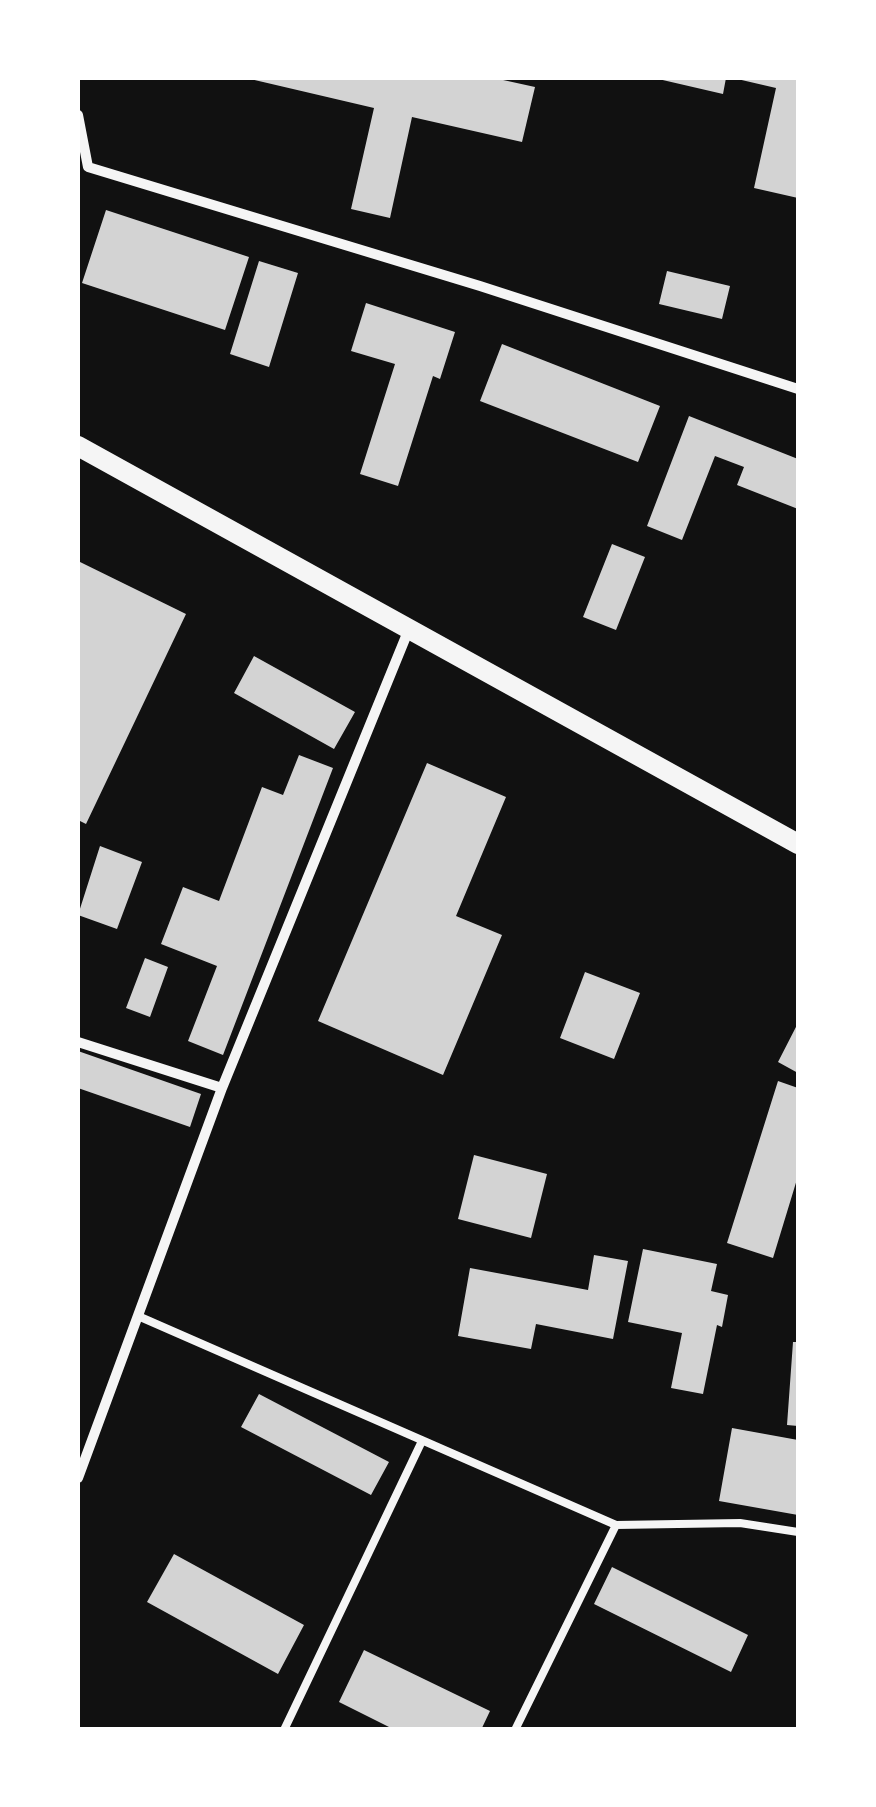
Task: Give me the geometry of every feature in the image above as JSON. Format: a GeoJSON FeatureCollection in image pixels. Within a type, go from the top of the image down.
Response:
{"type":"FeatureCollection","features":[{"type":"Feature","properties":{"kind":"main road"},"geometry":{"type":"LineString","coordinates":[[78,446],[798,844]]}},
{"type":"Feature","properties":{"kind":"street"},"geometry":{"type":"LineString","coordinates":[[78,115],[88,167],[798,388]]}},
{"type":"Feature","properties":{"kind":"street"},"geometry":{"type":"LineString","coordinates":[[78,1478],[222,1088],[408,628]]}},
{"type":"Feature","properties":{"kind":"street"},"geometry":{"type":"LineString","coordinates":[[78,1042],[222,1088]]}},
{"type":"Feature","properties":{"kind":"lane"},"geometry":{"type":"LineString","coordinates":[[138,1316],[616,1525],[740,1523],[798,1532]]}},
{"type":"Feature","properties":{"kind":"lane"},"geometry":{"type":"LineString","coordinates":[[284,1730],[422,1440]]}},
{"type":"Feature","properties":{"kind":"lane"},"geometry":{"type":"LineString","coordinates":[[515,1730],[616,1525]]}},
{"type":"Feature","properties":{"kind":"building"},"geometry":{"type":"Polygon","coordinates":[[[246,78],[494,78],[535,87],[522,142],[412,117],[390,218],[351,209],[374,108],[246,78]]]}},
{"type":"Feature","properties":{"kind":"building"},"geometry":{"type":"Polygon","coordinates":[[[654,78],[726,78],[723,94],[654,78]]]}},
{"type":"Feature","properties":{"kind":"building"},"geometry":{"type":"Polygon","coordinates":[[[733,78],[798,78],[798,198],[754,188],[776,88],[733,78]]]}},
{"type":"Feature","properties":{"kind":"building"},"geometry":{"type":"Polygon","coordinates":[[[106,210],[249,257],[225,330],[82,283],[106,210]]]}},
{"type":"Feature","properties":{"kind":"building"},"geometry":{"type":"Polygon","coordinates":[[[259,261],[298,273],[269,367],[230,354],[259,261]]]}},
{"type":"Feature","properties":{"kind":"building"},"geometry":{"type":"Polygon","coordinates":[[[667,271],[730,286],[722,319],[659,304],[667,271]]]}},
{"type":"Feature","properties":{"kind":"building"},"geometry":{"type":"Polygon","coordinates":[[[366,303],[455,332],[440,379],[433,376],[398,486],[360,474],[395,364],[351,351],[366,303]]]}},
{"type":"Feature","properties":{"kind":"building"},"geometry":{"type":"Polygon","coordinates":[[[502,344],[660,406],[638,462],[480,401],[502,344]]]}},
{"type":"Feature","properties":{"kind":"building"},"geometry":{"type":"Polygon","coordinates":[[[689,416],[798,459],[798,509],[737,485],[744,467],[715,456],[682,540],[647,526],[689,416]]]}},
{"type":"Feature","properties":{"kind":"building"},"geometry":{"type":"Polygon","coordinates":[[[612,544],[645,557],[616,630],[583,617],[612,544]]]}},
{"type":"Feature","properties":{"kind":"building"},"geometry":{"type":"Polygon","coordinates":[[[78,561],[186,614],[86,824],[78,820],[78,561]]]}},
{"type":"Feature","properties":{"kind":"building"},"geometry":{"type":"Polygon","coordinates":[[[254,656],[355,712],[334,749],[234,693],[254,656]]]}},
{"type":"Feature","properties":{"kind":"building"},"geometry":{"type":"Polygon","coordinates":[[[299,755],[333,768],[223,1055],[188,1041],[217,966],[161,944],[183,887],[219,901],[262,787],[283,795],[299,755]]]}},
{"type":"Feature","properties":{"kind":"building"},"geometry":{"type":"Polygon","coordinates":[[[427,763],[506,797],[456,916],[502,935],[443,1075],[318,1021],[427,763]]]}},
{"type":"Feature","properties":{"kind":"building"},"geometry":{"type":"Polygon","coordinates":[[[100,846],[142,862],[117,929],[78,915],[100,846]]]}},
{"type":"Feature","properties":{"kind":"building"},"geometry":{"type":"Polygon","coordinates":[[[145,958],[168,967],[150,1017],[126,1008],[145,958]]]}},
{"type":"Feature","properties":{"kind":"building"},"geometry":{"type":"Polygon","coordinates":[[[585,972],[640,993],[614,1059],[560,1038],[585,972]]]}},
{"type":"Feature","properties":{"kind":"building"},"geometry":{"type":"Polygon","coordinates":[[[798,1023],[798,1073],[778,1062],[798,1023]]]}},
{"type":"Feature","properties":{"kind":"building"},"geometry":{"type":"Polygon","coordinates":[[[78,1051],[201,1094],[190,1127],[78,1088],[78,1051]]]}},
{"type":"Feature","properties":{"kind":"building"},"geometry":{"type":"Polygon","coordinates":[[[778,1081],[798,1088],[798,1176],[773,1258],[727,1243],[778,1081]]]}},
{"type":"Feature","properties":{"kind":"building"},"geometry":{"type":"Polygon","coordinates":[[[474,1155],[547,1174],[531,1238],[458,1219],[474,1155]]]}},
{"type":"Feature","properties":{"kind":"building"},"geometry":{"type":"Polygon","coordinates":[[[643,1249],[717,1264],[711,1291],[728,1295],[722,1327],[717,1325],[703,1394],[671,1388],[682,1333],[628,1322],[643,1249]]]}},
{"type":"Feature","properties":{"kind":"building"},"geometry":{"type":"Polygon","coordinates":[[[594,1255],[628,1261],[613,1339],[536,1324],[531,1349],[458,1336],[470,1268],[588,1290],[594,1255]]]}},
{"type":"Feature","properties":{"kind":"building"},"geometry":{"type":"Polygon","coordinates":[[[793,1342],[798,1342],[798,1426],[787,1425],[793,1342]]]}},
{"type":"Feature","properties":{"kind":"building"},"geometry":{"type":"Polygon","coordinates":[[[259,1394],[389,1462],[371,1495],[241,1427],[259,1394]]]}},
{"type":"Feature","properties":{"kind":"building"},"geometry":{"type":"Polygon","coordinates":[[[732,1428],[798,1440],[798,1515],[719,1501],[732,1428]]]}},
{"type":"Feature","properties":{"kind":"building"},"geometry":{"type":"Polygon","coordinates":[[[174,1554],[304,1625],[278,1674],[147,1602],[174,1554]]]}},
{"type":"Feature","properties":{"kind":"building"},"geometry":{"type":"Polygon","coordinates":[[[612,1567],[748,1635],[731,1672],[594,1604],[612,1567]]]}},
{"type":"Feature","properties":{"kind":"building"},"geometry":{"type":"Polygon","coordinates":[[[364,1650],[490,1711],[481,1730],[395,1730],[339,1702],[364,1650]]]}}]}
